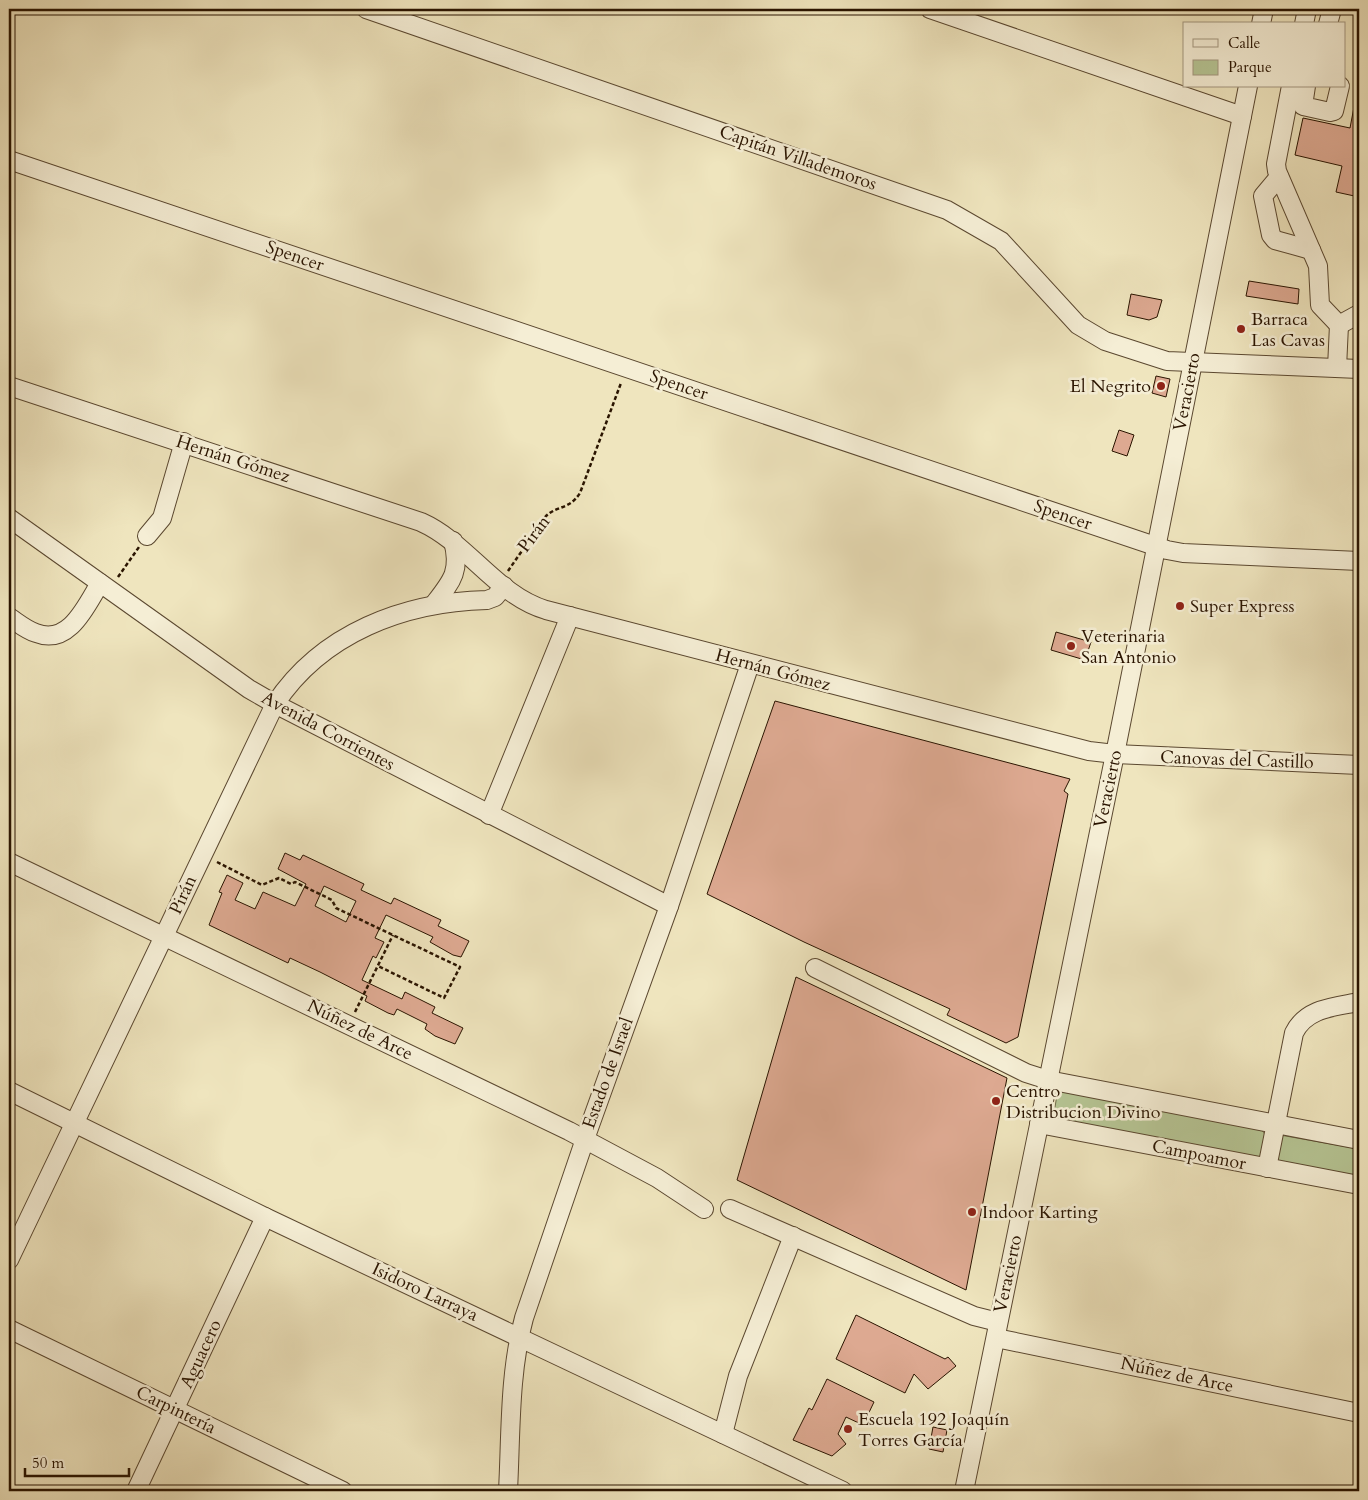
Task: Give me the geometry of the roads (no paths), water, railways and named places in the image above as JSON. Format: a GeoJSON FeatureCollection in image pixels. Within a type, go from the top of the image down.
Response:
{"type":"FeatureCollection","features":[{"type":"Feature","properties":{"kind":"street","name":"Capitán Villademoros"},"geometry":{"type":"LineString","coordinates":[[366,9],[947,210],[1001,241],[1065,312],[1094,336],[1139,353],[1167,361],[1359,369]]}},
{"type":"Feature","properties":{"kind":"street"},"geometry":{"type":"LineString","coordinates":[[930,9],[1242,116]]}},
{"type":"Feature","properties":{"kind":"street"},"geometry":{"type":"LineString","coordinates":[[1261,22],[1264,9]]}},
{"type":"Feature","properties":{"kind":"street"},"geometry":{"type":"LineString","coordinates":[[1304,22],[1307,9]]}},
{"type":"Feature","properties":{"kind":"street"},"geometry":{"type":"LineString","coordinates":[[1329,22],[1332,9]]}},
{"type":"Feature","properties":{"kind":"street","name":"Veracierto"},"geometry":{"type":"LineString","coordinates":[[964,1491],[1157,547],[1248,88]]}},
{"type":"Feature","properties":{"kind":"street"},"geometry":{"type":"LineString","coordinates":[[1291,88],[1276,164],[1279,178],[1318,266],[1320,305],[1339,325],[1338,368]]}},
{"type":"Feature","properties":{"kind":"street"},"geometry":{"type":"LineString","coordinates":[[1306,88],[1303,106],[1330,112],[1334,111],[1336,107],[1340,88]]}},
{"type":"Feature","properties":{"kind":"street","name":"Spencer"},"geometry":{"type":"LineString","coordinates":[[9,160],[1157,547],[1183,553],[1359,561]]}},
{"type":"Feature","properties":{"kind":"street"},"geometry":{"type":"LineString","coordinates":[[1279,178],[1263,196],[1271,235],[1280,243],[1311,250]]}},
{"type":"Feature","properties":{"kind":"street"},"geometry":{"type":"LineString","coordinates":[[1339,325],[1359,314]]}},
{"type":"Feature","properties":{"kind":"street","name":"Hernán Gómez"},"geometry":{"type":"LineString","coordinates":[[9,386],[184,442],[421,522],[438,530],[453,541],[530,606],[1089,751],[1115,754]]}},
{"type":"Feature","properties":{"kind":"street"},"geometry":{"type":"LineString","coordinates":[[147,536],[162,518],[184,442]]}},
{"type":"Feature","properties":{"kind":"street","name":"Avenida Corrientes"},"geometry":{"type":"LineString","coordinates":[[9,518],[249,689],[489,815],[669,906]]}},
{"type":"Feature","properties":{"kind":"street"},"geometry":{"type":"LineString","coordinates":[[434,604],[450,584],[455,573],[457,564],[453,541]]}},
{"type":"Feature","properties":{"kind":"street"},"geometry":{"type":"LineString","coordinates":[[9,617],[35,633],[49,637],[62,633],[79,617],[105,586]]}},
{"type":"Feature","properties":{"kind":"street","name":"Pirán"},"geometry":{"type":"LineString","coordinates":[[9,1260],[275,704],[294,678],[329,647],[385,618],[434,604],[487,600],[495,597],[504,586]]}},
{"type":"Feature","properties":{"kind":"street"},"geometry":{"type":"LineString","coordinates":[[489,815],[570,616]]}},
{"type":"Feature","properties":{"kind":"street","name":"Estado de Israel"},"geometry":{"type":"LineString","coordinates":[[508,1491],[519,1336],[536,1278],[669,906],[750,664]]}},
{"type":"Feature","properties":{"kind":"street","name":"Canovas del Castillo"},"geometry":{"type":"LineString","coordinates":[[1115,754],[1359,765]]}},
{"type":"Feature","properties":{"kind":"street","name":"Núñez de Arce"},"geometry":{"type":"LineString","coordinates":[[9,862],[585,1139],[658,1178],[704,1209]]}},
{"type":"Feature","properties":{"kind":"street"},"geometry":{"type":"LineString","coordinates":[[815,968],[1026,1073],[1048,1080],[1359,1140]]}},
{"type":"Feature","properties":{"kind":"street"},"geometry":{"type":"LineString","coordinates":[[1267,1168],[1294,1033],[1298,1025],[1309,1014],[1359,1002]]}},
{"type":"Feature","properties":{"kind":"street","name":"Isidoro Larraya"},"geometry":{"type":"LineString","coordinates":[[9,1091],[265,1217],[843,1491]]}},
{"type":"Feature","properties":{"kind":"street","name":"Campoamor"},"geometry":{"type":"LineString","coordinates":[[1039,1124],[1359,1186]]}},
{"type":"Feature","properties":{"kind":"street"},"geometry":{"type":"LineString","coordinates":[[723,1434],[738,1376],[793,1236],[730,1209]]}},
{"type":"Feature","properties":{"kind":"street","name":"Aguacero"},"geometry":{"type":"LineString","coordinates":[[136,1491],[265,1217]]}},
{"type":"Feature","properties":{"kind":"street","name":"Núñez de Arce"},"geometry":{"type":"LineString","coordinates":[[793,1236],[822,1250],[824,1261],[828,1265],[901,1298],[911,1289],[974,1316],[997,1330],[1359,1413]]}},
{"type":"Feature","properties":{"kind":"street","name":"Carpintería"},"geometry":{"type":"LineString","coordinates":[[9,1330],[344,1491]]}},
{"type":"Feature","properties":{"kind":"place","name":"Barraca Las Cavas"},"geometry":{"type":"Point","coordinates":[1241,329]}},
{"type":"Feature","properties":{"kind":"place","name":"El Negrito"},"geometry":{"type":"Point","coordinates":[1161,386]}},
{"type":"Feature","properties":{"kind":"place","name":"Super Express"},"geometry":{"type":"Point","coordinates":[1180,606]}},
{"type":"Feature","properties":{"kind":"place","name":"Veterinaria San Antonio"},"geometry":{"type":"Point","coordinates":[1071,646]}},
{"type":"Feature","properties":{"kind":"place","name":"Centro Distribucion Divino"},"geometry":{"type":"Point","coordinates":[996,1101]}},
{"type":"Feature","properties":{"kind":"place","name":"Indoor Karting"},"geometry":{"type":"Point","coordinates":[972,1212]}},
{"type":"Feature","properties":{"kind":"place","name":"Escuela 192 Joaquín Torres García"},"geometry":{"type":"Point","coordinates":[848,1429]}}]}
